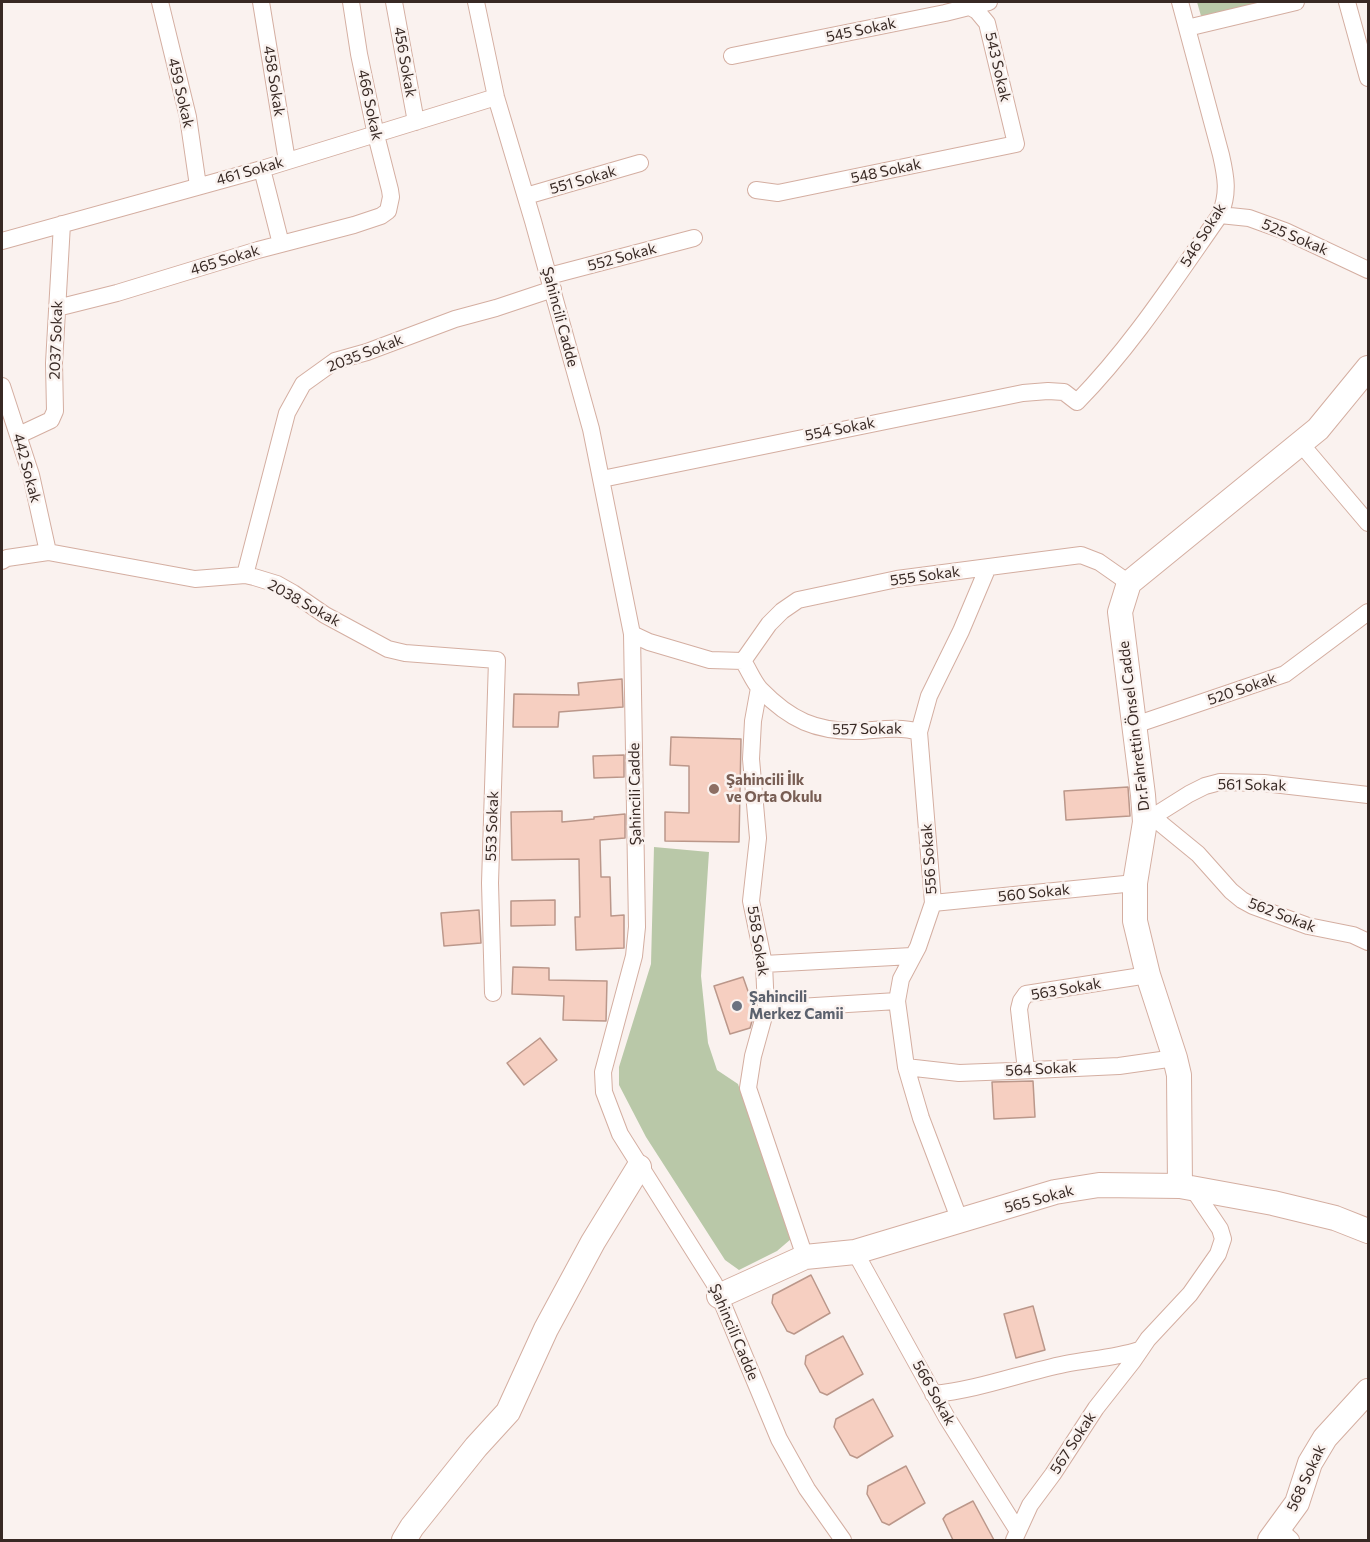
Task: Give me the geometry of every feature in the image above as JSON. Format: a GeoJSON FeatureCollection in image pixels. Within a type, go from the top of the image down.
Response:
{"type":"FeatureCollection","features":[{"type":"Feature","properties":{"kind":"street","name":"459 Sokak"},"geometry":{"type":"LineString","coordinates":[[160,2],[188,117],[198,186]]}},
{"type":"Feature","properties":{"kind":"street","name":"458 Sokak"},"geometry":{"type":"LineString","coordinates":[[261,2],[287,161]]}},
{"type":"Feature","properties":{"kind":"street","name":"466 Sokak"},"geometry":{"type":"LineString","coordinates":[[351,2],[359,54],[390,190],[390,207]]}},
{"type":"Feature","properties":{"kind":"street","name":"456 Sokak"},"geometry":{"type":"LineString","coordinates":[[394,2],[416,122]]}},
{"type":"Feature","properties":{"kind":"street","name":"Şahincili Cadde"},"geometry":{"type":"LineString","coordinates":[[476,2],[496,97],[551,282],[591,429],[632,634],[637,927],[634,956],[603,1072],[604,1092],[620,1134],[639,1167],[714,1283],[778,1439],[807,1489],[843,1540]]}},
{"type":"Feature","properties":{"kind":"street","name":"545 Sokak"},"geometry":{"type":"LineString","coordinates":[[732,56],[966,4],[989,2]]}},
{"type":"Feature","properties":{"kind":"street","name":"546 Sokak"},"geometry":{"type":"LineString","coordinates":[[1077,402],[1103,376],[1162,298],[1220,215],[1226,200],[1225,173],[1180,2]]}},
{"type":"Feature","properties":{"kind":"street"},"geometry":{"type":"LineString","coordinates":[[1187,27],[1296,2]]}},
{"type":"Feature","properties":{"kind":"street"},"geometry":{"type":"LineString","coordinates":[[1347,2],[1368,78]]}},
{"type":"Feature","properties":{"kind":"street","name":"543 Sokak"},"geometry":{"type":"LineString","coordinates":[[966,4],[977,11],[987,23],[1016,144]]}},
{"type":"Feature","properties":{"kind":"street","name":"461 Sokak"},"geometry":{"type":"LineString","coordinates":[[2,241],[141,204],[496,97]]}},
{"type":"Feature","properties":{"kind":"street","name":"548 Sokak"},"geometry":{"type":"LineString","coordinates":[[756,190],[778,193],[1016,144]]}},
{"type":"Feature","properties":{"kind":"street","name":"551 Sokak"},"geometry":{"type":"LineString","coordinates":[[526,196],[640,163]]}},
{"type":"Feature","properties":{"kind":"street"},"geometry":{"type":"LineString","coordinates":[[262,168],[281,244]]}},
{"type":"Feature","properties":{"kind":"street","name":"465 Sokak"},"geometry":{"type":"LineString","coordinates":[[57,308],[117,293],[381,216],[390,207]]}},
{"type":"Feature","properties":{"kind":"street","name":"525 Sokak"},"geometry":{"type":"LineString","coordinates":[[1220,215],[1249,218],[1286,231],[1368,270]]}},
{"type":"Feature","properties":{"kind":"street","name":"2037 Sokak"},"geometry":{"type":"LineString","coordinates":[[19,435],[51,420],[55,411],[54,363],[62,224]]}},
{"type":"Feature","properties":{"kind":"street","name":"552 Sokak"},"geometry":{"type":"LineString","coordinates":[[551,282],[694,238]]}},
{"type":"Feature","properties":{"kind":"street","name":"2035 Sokak"},"geometry":{"type":"LineString","coordinates":[[245,575],[287,413],[303,384],[318,371],[335,361],[367,352],[455,319],[496,308],[551,282]]}},
{"type":"Feature","properties":{"kind":"street"},"geometry":{"type":"LineString","coordinates":[[1129,583],[1318,429],[1368,368]]}},
{"type":"Feature","properties":{"kind":"street","name":"442 Sokak"},"geometry":{"type":"LineString","coordinates":[[2,386],[31,476],[48,552]]}},
{"type":"Feature","properties":{"kind":"street","name":"554 Sokak"},"geometry":{"type":"LineString","coordinates":[[602,478],[1023,393],[1064,392],[1077,402]]}},
{"type":"Feature","properties":{"kind":"street"},"geometry":{"type":"LineString","coordinates":[[1301,444],[1368,523]]}},
{"type":"Feature","properties":{"kind":"street","name":"2038 Sokak"},"geometry":{"type":"LineString","coordinates":[[2,561],[7,558],[48,552],[195,579],[245,575],[277,584],[325,615],[388,649],[405,654],[497,660]]}},
{"type":"Feature","properties":{"kind":"street","name":"555 Sokak"},"geometry":{"type":"LineString","coordinates":[[743,661],[769,624],[798,600],[897,579],[1081,555],[1099,562],[1129,583]]}},
{"type":"Feature","properties":{"kind":"street","name":"556 Sokak"},"geometry":{"type":"LineString","coordinates":[[960,1221],[921,1118],[906,1067],[897,1001],[901,979],[918,947],[933,903],[919,732],[929,696],[961,631],[988,567]]}},
{"type":"Feature","properties":{"kind":"street","name":"Dr.Fahrettin Önsel Cadde"},"geometry":{"type":"LineString","coordinates":[[1129,583],[1120,612],[1150,820],[1135,883],[1135,921],[1148,975],[1179,1075],[1187,1188]]}},
{"type":"Feature","properties":{"kind":"street","name":"520 Sokak"},"geometry":{"type":"LineString","coordinates":[[1135,725],[1285,674],[1368,612]]}},
{"type":"Feature","properties":{"kind":"street"},"geometry":{"type":"LineString","coordinates":[[632,634],[649,642],[710,660],[743,661]]}},
{"type":"Feature","properties":{"kind":"street","name":"553 Sokak"},"geometry":{"type":"LineString","coordinates":[[493,993],[490,883],[497,660]]}},
{"type":"Feature","properties":{"kind":"street","name":"557 Sokak"},"geometry":{"type":"LineString","coordinates":[[743,661],[759,688],[791,715],[808,725],[825,730],[858,731],[893,728],[919,732]]}},
{"type":"Feature","properties":{"kind":"street","name":"558 Sokak"},"geometry":{"type":"LineString","coordinates":[[759,688],[753,721],[751,759],[759,838],[751,901],[764,964],[766,1009],[753,1056],[748,1088],[805,1257]]}},
{"type":"Feature","properties":{"kind":"street","name":"561 Sokak"},"geometry":{"type":"LineString","coordinates":[[1150,820],[1189,794],[1204,786],[1220,782],[1263,783],[1368,795]]}},
{"type":"Feature","properties":{"kind":"street","name":"562 Sokak"},"geometry":{"type":"LineString","coordinates":[[1150,820],[1198,854],[1231,891],[1253,906],[1308,926],[1353,935],[1368,942]]}},
{"type":"Feature","properties":{"kind":"street","name":"560 Sokak"},"geometry":{"type":"LineString","coordinates":[[933,903],[1135,883]]}},
{"type":"Feature","properties":{"kind":"street"},"geometry":{"type":"LineString","coordinates":[[764,964],[912,956]]}},
{"type":"Feature","properties":{"kind":"street","name":"563 Sokak"},"geometry":{"type":"LineString","coordinates":[[1026,1070],[1019,1009],[1026,994],[1148,975]]}},
{"type":"Feature","properties":{"kind":"street"},"geometry":{"type":"LineString","coordinates":[[766,1009],[897,1001]]}},
{"type":"Feature","properties":{"kind":"street","name":"564 Sokak"},"geometry":{"type":"LineString","coordinates":[[906,1067],[959,1072],[1026,1070],[1119,1066],[1175,1058]]}},
{"type":"Feature","properties":{"kind":"street"},"geometry":{"type":"LineString","coordinates":[[404,1540],[476,1448],[508,1412],[546,1329],[593,1242],[639,1167]]}},
{"type":"Feature","properties":{"kind":"street","name":"565 Sokak"},"geometry":{"type":"LineString","coordinates":[[719,1296],[805,1257],[855,1252],[1055,1192],[1099,1185],[1187,1188],[1335,1218],[1368,1232]]}},
{"type":"Feature","properties":{"kind":"street","name":"567 Sokak"},"geometry":{"type":"LineString","coordinates":[[1016,1536],[1030,1505],[1096,1408],[1139,1350],[1190,1294],[1212,1265],[1222,1245],[1220,1229],[1187,1188]]}},
{"type":"Feature","properties":{"kind":"street","name":"566 Sokak"},"geometry":{"type":"LineString","coordinates":[[855,1252],[933,1394],[1016,1536]]}},
{"type":"Feature","properties":{"kind":"street"},"geometry":{"type":"LineString","coordinates":[[933,1394],[959,1391],[1065,1364],[1120,1356],[1139,1350]]}},
{"type":"Feature","properties":{"kind":"street","name":"568 Sokak"},"geometry":{"type":"LineString","coordinates":[[1280,1537],[1297,1503],[1310,1463],[1325,1438],[1368,1391]]}},
{"type":"Feature","properties":{"kind":"green space"},"geometry":{"type":"Polygon","coordinates":[[[1197,2],[1264,2],[1201,16],[1197,2]]]}},
{"type":"Feature","properties":{"kind":"green space"},"geometry":{"type":"Polygon","coordinates":[[[654,847],[709,852],[701,976],[708,1043],[717,1070],[738,1084],[791,1239],[777,1251],[739,1270],[725,1260],[646,1137],[619,1085],[619,1067],[651,964],[654,847]]]}},
{"type":"Feature","properties":{"kind":"building"},"geometry":{"type":"Polygon","coordinates":[[[622,679],[623,707],[559,712],[558,727],[513,727],[514,694],[579,695],[578,683],[622,679]]]}},
{"type":"Feature","properties":{"kind":"building","name":"Şahincili İlk ve Orta Okulu"},"geometry":{"type":"Polygon","coordinates":[[[671,737],[741,739],[739,842],[665,841],[665,812],[689,813],[689,766],[670,765],[671,737]]]}},
{"type":"Feature","properties":{"kind":"building"},"geometry":{"type":"Polygon","coordinates":[[[624,755],[624,777],[594,778],[593,756],[624,755]]]}},
{"type":"Feature","properties":{"kind":"building"},"geometry":{"type":"Polygon","coordinates":[[[1128,787],[1130,816],[1066,820],[1064,791],[1128,787]]]}},
{"type":"Feature","properties":{"kind":"building"},"geometry":{"type":"Polygon","coordinates":[[[562,811],[562,822],[625,814],[625,838],[600,840],[601,877],[610,877],[611,916],[624,915],[624,948],[576,950],[575,917],[580,917],[579,859],[512,860],[511,812],[562,811]]]}},
{"type":"Feature","properties":{"kind":"building"},"geometry":{"type":"Polygon","coordinates":[[[555,900],[555,925],[511,926],[511,901],[555,900]]]}},
{"type":"Feature","properties":{"kind":"building"},"geometry":{"type":"Polygon","coordinates":[[[479,910],[481,943],[444,946],[441,913],[479,910]]]}},
{"type":"Feature","properties":{"kind":"building"},"geometry":{"type":"Polygon","coordinates":[[[513,967],[549,968],[549,980],[607,981],[606,1021],[563,1020],[564,996],[512,994],[513,967]]]}},
{"type":"Feature","properties":{"kind":"building","name":"Şahincili Merkez Camii"},"geometry":{"type":"Polygon","coordinates":[[[743,977],[755,1011],[750,1028],[730,1034],[714,986],[743,977]]]}},
{"type":"Feature","properties":{"kind":"building"},"geometry":{"type":"Polygon","coordinates":[[[540,1038],[557,1060],[524,1085],[507,1063],[540,1038]]]}},
{"type":"Feature","properties":{"kind":"building"},"geometry":{"type":"Polygon","coordinates":[[[1033,1081],[1035,1117],[994,1119],[992,1082],[1033,1081]]]}},
{"type":"Feature","properties":{"kind":"building"},"geometry":{"type":"Polygon","coordinates":[[[811,1275],[830,1313],[794,1334],[787,1331],[772,1303],[773,1295],[811,1275]]]}},
{"type":"Feature","properties":{"kind":"building"},"geometry":{"type":"Polygon","coordinates":[[[1033,1306],[1045,1350],[1016,1358],[1004,1314],[1033,1306]]]}},
{"type":"Feature","properties":{"kind":"building"},"geometry":{"type":"Polygon","coordinates":[[[843,1336],[863,1374],[827,1395],[820,1392],[805,1364],[806,1356],[843,1336]]]}},
{"type":"Feature","properties":{"kind":"building"},"geometry":{"type":"Polygon","coordinates":[[[873,1399],[893,1436],[857,1458],[850,1455],[834,1427],[836,1419],[873,1399]]]}},
{"type":"Feature","properties":{"kind":"building"},"geometry":{"type":"Polygon","coordinates":[[[906,1466],[925,1503],[889,1525],[882,1522],[867,1494],[868,1486],[906,1466]]]}},
{"type":"Feature","properties":{"kind":"building"},"geometry":{"type":"Polygon","coordinates":[[[973,1501],[994,1540],[953,1540],[943,1519],[946,1515],[973,1501]]]}},
{"type":"Feature","properties":{"kind":"place","name":"Şahincili İlk ve Orta Okulu"},"geometry":{"type":"Point","coordinates":[714,789]}},
{"type":"Feature","properties":{"kind":"place","name":"Şahincili Merkez Camii"},"geometry":{"type":"Point","coordinates":[737,1006]}}]}
